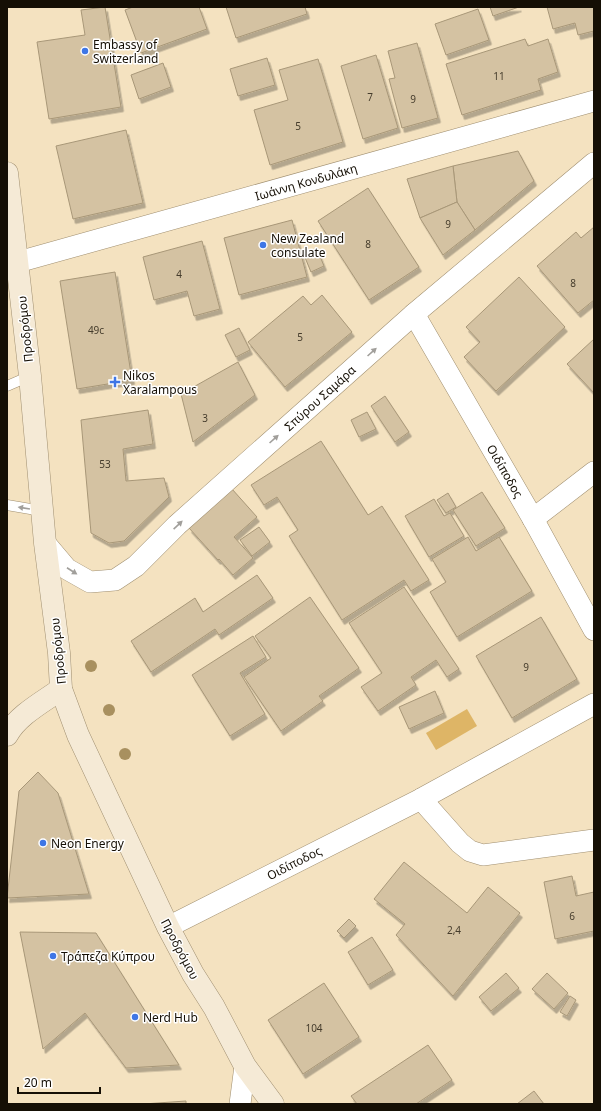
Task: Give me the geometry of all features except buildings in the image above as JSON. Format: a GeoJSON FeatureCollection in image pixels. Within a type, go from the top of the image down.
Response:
{"type":"FeatureCollection","features":[{"type":"Feature","properties":{"kind":"main road","name":"Προδρόμου"},"geometry":{"type":"LineString","coordinates":[[7,173],[30,376],[45,543],[59,653],[61,689],[78,734],[168,927],[193,974],[214,1007],[245,1066],[272,1104]]}},
{"type":"Feature","properties":{"kind":"main road"},"geometry":{"type":"LineString","coordinates":[[7,734],[12,726],[20,719],[61,689]]}},
{"type":"Feature","properties":{"kind":"street","name":"Ιωάννη Κονδυλάκη"},"geometry":{"type":"LineString","coordinates":[[18,262],[594,101]]}},
{"type":"Feature","properties":{"kind":"street","name":"Σπύρου Σαμάρα"},"geometry":{"type":"LineString","coordinates":[[45,543],[67,569],[90,582],[115,580],[136,566],[177,525],[414,314],[594,163]]}},
{"type":"Feature","properties":{"kind":"street","name":"Οιδίποδος"},"geometry":{"type":"LineString","coordinates":[[414,314],[533,519],[594,630]]}},
{"type":"Feature","properties":{"kind":"street"},"geometry":{"type":"LineString","coordinates":[[533,519],[594,472]]}},
{"type":"Feature","properties":{"kind":"street","name":"Οιδίποδος"},"geometry":{"type":"LineString","coordinates":[[168,927],[421,799],[594,704]]}},
{"type":"Feature","properties":{"kind":"street"},"geometry":{"type":"LineString","coordinates":[[421,799],[460,842],[470,851],[483,855],[594,840]]}},
{"type":"Feature","properties":{"kind":"street"},"geometry":{"type":"LineString","coordinates":[[240,1104],[245,1066]]}},
{"type":"Feature","properties":{"kind":"lane"},"geometry":{"type":"LineString","coordinates":[[7,386],[30,376]]}},
{"type":"Feature","properties":{"kind":"lane"},"geometry":{"type":"LineString","coordinates":[[7,505],[42,511]]}},
{"type":"Feature","properties":{"kind":"shaded area"},"geometry":{"type":"Polygon","coordinates":[[[467,709],[477,726],[436,750],[426,733],[467,709]]]}},
{"type":"Feature","properties":{"kind":"place","name":"Embassy of Switzerland"},"geometry":{"type":"Point","coordinates":[85,51]}},
{"type":"Feature","properties":{"kind":"place","name":"New Zealand consulate"},"geometry":{"type":"Point","coordinates":[263,245]}},
{"type":"Feature","properties":{"kind":"place","name":"Nikos Xaralampous"},"geometry":{"type":"Point","coordinates":[115,382]}},
{"type":"Feature","properties":{"kind":"place","name":"Neon Energy"},"geometry":{"type":"Point","coordinates":[43,843]}},
{"type":"Feature","properties":{"kind":"place","name":"Τράπεζα Κύπρου"},"geometry":{"type":"Point","coordinates":[53,956]}},
{"type":"Feature","properties":{"kind":"place","name":"Nerd Hub"},"geometry":{"type":"Point","coordinates":[135,1017]}}]}
